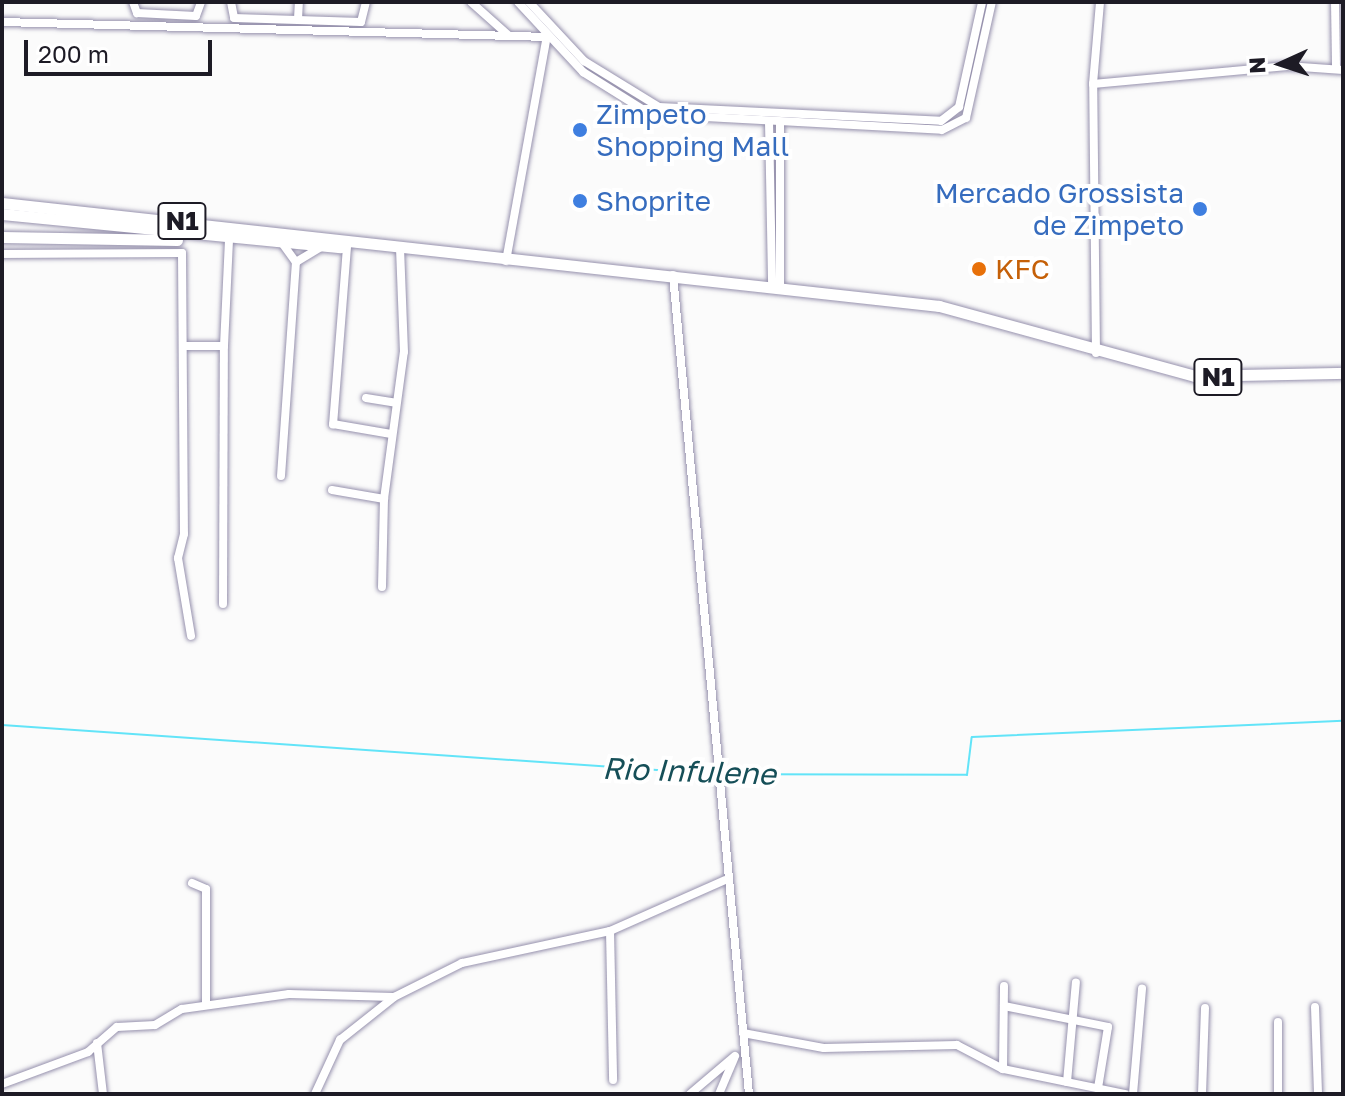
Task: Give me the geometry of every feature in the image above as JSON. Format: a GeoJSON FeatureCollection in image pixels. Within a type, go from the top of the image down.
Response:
{"type":"FeatureCollection","features":[{"type":"Feature","properties":{"kind":"highway"},"geometry":{"type":"LineString","coordinates":[[2,197],[28,205]]}},
{"type":"Feature","properties":{"kind":"highway","name":"N1"},"geometry":{"type":"LineString","coordinates":[[2,203],[361,246],[673,275],[939,306],[1096,353],[1195,376],[1343,373]]}},
{"type":"Feature","properties":{"kind":"highway","name":"N1"},"geometry":{"type":"LineString","coordinates":[[2,214],[227,239],[321,247],[361,246]]}},
{"type":"Feature","properties":{"kind":"highway"},"geometry":{"type":"LineString","coordinates":[[2,237],[227,239]]}},
{"type":"Feature","properties":{"kind":"street"},"geometry":{"type":"LineString","coordinates":[[133,2],[137,13],[196,16],[201,2]]}},
{"type":"Feature","properties":{"kind":"street"},"geometry":{"type":"LineString","coordinates":[[231,2],[234,18],[361,22],[366,2]]}},
{"type":"Feature","properties":{"kind":"street"},"geometry":{"type":"LineString","coordinates":[[298,19],[299,2]]}},
{"type":"Feature","properties":{"kind":"street"},"geometry":{"type":"LineString","coordinates":[[471,2],[486,22],[513,37]]}},
{"type":"Feature","properties":{"kind":"street"},"geometry":{"type":"LineString","coordinates":[[518,2],[547,38],[606,90],[650,114],[770,126],[956,128],[969,110],[992,2]]}},
{"type":"Feature","properties":{"kind":"street"},"geometry":{"type":"LineString","coordinates":[[529,2],[584,61],[648,103],[779,114],[948,121],[959,107],[982,2]]}},
{"type":"Feature","properties":{"kind":"street"},"geometry":{"type":"LineString","coordinates":[[1096,353],[1093,84],[1100,2]]}},
{"type":"Feature","properties":{"kind":"street"},"geometry":{"type":"LineString","coordinates":[[1093,84],[1287,66],[1339,70],[1335,2]]}},
{"type":"Feature","properties":{"kind":"street"},"geometry":{"type":"LineString","coordinates":[[2,22],[547,38]]}},
{"type":"Feature","properties":{"kind":"street"},"geometry":{"type":"LineString","coordinates":[[506,261],[547,38]]}},
{"type":"Feature","properties":{"kind":"street"},"geometry":{"type":"LineString","coordinates":[[769,113],[776,286]]}},
{"type":"Feature","properties":{"kind":"street"},"geometry":{"type":"LineString","coordinates":[[776,286],[779,114]]}},
{"type":"Feature","properties":{"kind":"street"},"geometry":{"type":"LineString","coordinates":[[223,604],[227,239]]}},
{"type":"Feature","properties":{"kind":"street"},"geometry":{"type":"LineString","coordinates":[[182,240],[184,534],[178,558],[191,636]]}},
{"type":"Feature","properties":{"kind":"street"},"geometry":{"type":"LineString","coordinates":[[281,476],[296,262],[282,243]]}},
{"type":"Feature","properties":{"kind":"street"},"geometry":{"type":"LineString","coordinates":[[296,262],[321,247]]}},
{"type":"Feature","properties":{"kind":"street"},"geometry":{"type":"LineString","coordinates":[[347,247],[333,424],[391,434]]}},
{"type":"Feature","properties":{"kind":"street"},"geometry":{"type":"LineString","coordinates":[[382,587],[384,499],[404,352],[400,250]]}},
{"type":"Feature","properties":{"kind":"street"},"geometry":{"type":"LineString","coordinates":[[2,254],[182,253]]}},
{"type":"Feature","properties":{"kind":"street"},"geometry":{"type":"LineString","coordinates":[[673,275],[725,880],[749,1094]]}},
{"type":"Feature","properties":{"kind":"street"},"geometry":{"type":"LineString","coordinates":[[184,346],[224,346]]}},
{"type":"Feature","properties":{"kind":"street"},"geometry":{"type":"LineString","coordinates":[[366,398],[396,403]]}},
{"type":"Feature","properties":{"kind":"street"},"geometry":{"type":"LineString","coordinates":[[332,490],[384,499]]}},
{"type":"Feature","properties":{"kind":"street"},"geometry":{"type":"LineString","coordinates":[[315,1094],[340,1040],[394,997],[462,963],[610,931],[725,880]]}},
{"type":"Feature","properties":{"kind":"street"},"geometry":{"type":"LineString","coordinates":[[192,883],[206,889],[206,1005]]}},
{"type":"Feature","properties":{"kind":"street"},"geometry":{"type":"LineString","coordinates":[[610,931],[613,1080]]}},
{"type":"Feature","properties":{"kind":"street"},"geometry":{"type":"LineString","coordinates":[[1067,1082],[1075,1021],[1076,982]]}},
{"type":"Feature","properties":{"kind":"street"},"geometry":{"type":"LineString","coordinates":[[1003,1069],[1004,986]]}},
{"type":"Feature","properties":{"kind":"street"},"geometry":{"type":"LineString","coordinates":[[1133,1094],[1142,988]]}},
{"type":"Feature","properties":{"kind":"street"},"geometry":{"type":"LineString","coordinates":[[2,1084],[97,1043],[117,1027],[155,1025],[206,1005],[289,994],[394,997]]}},
{"type":"Feature","properties":{"kind":"street"},"geometry":{"type":"LineString","coordinates":[[1004,1006],[1109,1029],[1098,1088]]}},
{"type":"Feature","properties":{"kind":"street"},"geometry":{"type":"LineString","coordinates":[[1315,1007],[1318,1094]]}},
{"type":"Feature","properties":{"kind":"street"},"geometry":{"type":"LineString","coordinates":[[1202,1094],[1205,1008]]}},
{"type":"Feature","properties":{"kind":"street"},"geometry":{"type":"LineString","coordinates":[[1278,1022],[1278,1094]]}},
{"type":"Feature","properties":{"kind":"street"},"geometry":{"type":"LineString","coordinates":[[743,1033],[824,1048],[957,1045],[1003,1069],[1125,1094]]}},
{"type":"Feature","properties":{"kind":"street"},"geometry":{"type":"LineString","coordinates":[[97,1043],[103,1094]]}},
{"type":"Feature","properties":{"kind":"street"},"geometry":{"type":"LineString","coordinates":[[690,1094],[744,1049]]}},
{"type":"Feature","properties":{"kind":"street"},"geometry":{"type":"LineString","coordinates":[[719,1094],[735,1056]]}},
{"type":"Feature","properties":{"kind":"waterway","name":"Rio Infulene"},"geometry":{"type":"LineString","coordinates":[[721,774],[967,775],[972,737],[1343,721]]}},
{"type":"Feature","properties":{"kind":"waterway","name":"Rio Infulene"},"geometry":{"type":"LineString","coordinates":[[2,725],[715,774]]}},
{"type":"Feature","properties":{"kind":"place","name":"Zimpeto Shopping Mall"},"geometry":{"type":"Point","coordinates":[580,130]}},
{"type":"Feature","properties":{"kind":"place","name":"Shoprite"},"geometry":{"type":"Point","coordinates":[580,201]}},
{"type":"Feature","properties":{"kind":"place","name":"Mercado Grossista de Zimpeto"},"geometry":{"type":"Point","coordinates":[1200,209]}},
{"type":"Feature","properties":{"kind":"place","name":"KFC"},"geometry":{"type":"Point","coordinates":[979,269]}}]}
